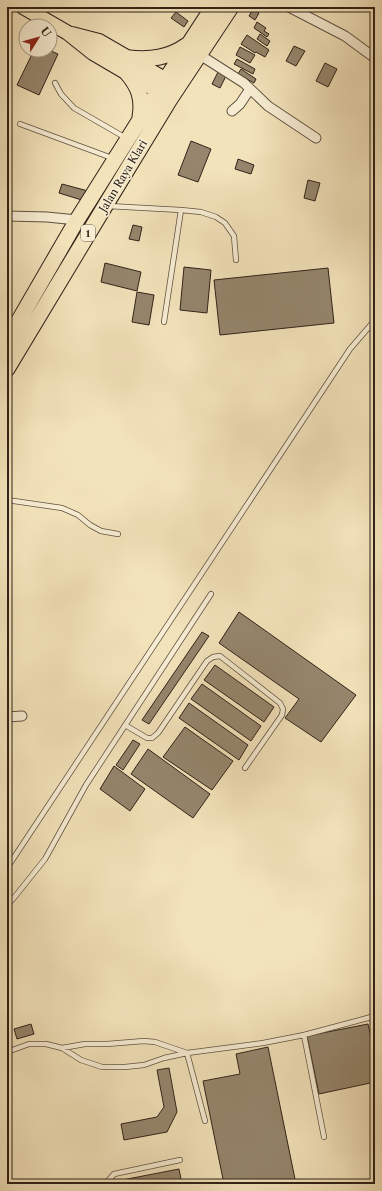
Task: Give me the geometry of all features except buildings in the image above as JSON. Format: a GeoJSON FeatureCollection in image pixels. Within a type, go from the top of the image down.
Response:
{"type":"FeatureCollection","features":[{"type":"Feature","properties":{"kind":"highway","name":"Jalan Raya Klari"},"geometry":{"type":"LineString","coordinates":[[194,49],[213,7]]}},
{"type":"Feature","properties":{"kind":"highway","name":"Jalan Raya Klari"},"geometry":{"type":"LineString","coordinates":[[7,369],[105,206],[168,89],[194,49],[231,7]]}},
{"type":"Feature","properties":{"kind":"highway"},"geometry":{"type":"LineString","coordinates":[[139,120],[141,98],[128,66],[142,59],[167,56],[179,51],[194,49]]}},
{"type":"Feature","properties":{"kind":"highway","name":"Jalan Raya Klari"},"geometry":{"type":"LineString","coordinates":[[8,336],[139,120],[168,89]]}},
{"type":"Feature","properties":{"kind":"main road"},"geometry":{"type":"LineString","coordinates":[[23,7],[68,33],[99,41],[128,66],[168,89]]}},
{"type":"Feature","properties":{"kind":"street"},"geometry":{"type":"LineString","coordinates":[[289,7],[345,36],[375,58]]}},
{"type":"Feature","properties":{"kind":"street"},"geometry":{"type":"LineString","coordinates":[[194,49],[244,83],[268,106],[316,138]]}},
{"type":"Feature","properties":{"kind":"street"},"geometry":{"type":"LineString","coordinates":[[232,111],[240,104],[250,89]]}},
{"type":"Feature","properties":{"kind":"street"},"geometry":{"type":"LineString","coordinates":[[7,216],[47,217],[77,220]]}},
{"type":"Feature","properties":{"kind":"street"},"geometry":{"type":"LineString","coordinates":[[7,717],[22,716]]}},
{"type":"Feature","properties":{"kind":"lane"},"geometry":{"type":"LineString","coordinates":[[55,83],[61,94],[74,108],[127,139]]}},
{"type":"Feature","properties":{"kind":"lane"},"geometry":{"type":"LineString","coordinates":[[20,124],[116,159]]}},
{"type":"Feature","properties":{"kind":"lane"},"geometry":{"type":"LineString","coordinates":[[105,206],[181,210],[201,212],[216,217],[225,223],[234,236],[236,260]]}},
{"type":"Feature","properties":{"kind":"lane"},"geometry":{"type":"LineString","coordinates":[[164,322],[181,210]]}},
{"type":"Feature","properties":{"kind":"lane"},"geometry":{"type":"LineString","coordinates":[[7,868],[350,349],[375,320]]}},
{"type":"Feature","properties":{"kind":"lane"},"geometry":{"type":"LineString","coordinates":[[7,500],[62,508],[78,515],[90,525],[101,531],[118,534]]}},
{"type":"Feature","properties":{"kind":"lane"},"geometry":{"type":"LineString","coordinates":[[7,905],[45,859],[86,785],[211,594]]}},
{"type":"Feature","properties":{"kind":"lane"},"geometry":{"type":"LineString","coordinates":[[124,725],[147,738],[152,738],[158,733],[207,661],[212,657],[220,656],[280,703],[283,709],[282,715],[245,768]]}},
{"type":"Feature","properties":{"kind":"lane"},"geometry":{"type":"LineString","coordinates":[[7,1052],[29,1044],[46,1044],[62,1048],[81,1060],[102,1067],[125,1067],[144,1065],[164,1058],[187,1053],[262,1043],[304,1035],[375,1016]]}},
{"type":"Feature","properties":{"kind":"lane"},"geometry":{"type":"LineString","coordinates":[[304,1035],[324,1137]]}},
{"type":"Feature","properties":{"kind":"lane"},"geometry":{"type":"LineString","coordinates":[[62,1048],[85,1044],[144,1041],[155,1042],[187,1053]]}},
{"type":"Feature","properties":{"kind":"lane"},"geometry":{"type":"LineString","coordinates":[[187,1053],[205,1121]]}},
{"type":"Feature","properties":{"kind":"lane"},"geometry":{"type":"LineString","coordinates":[[107,1184],[114,1174],[180,1160]]}}]}
